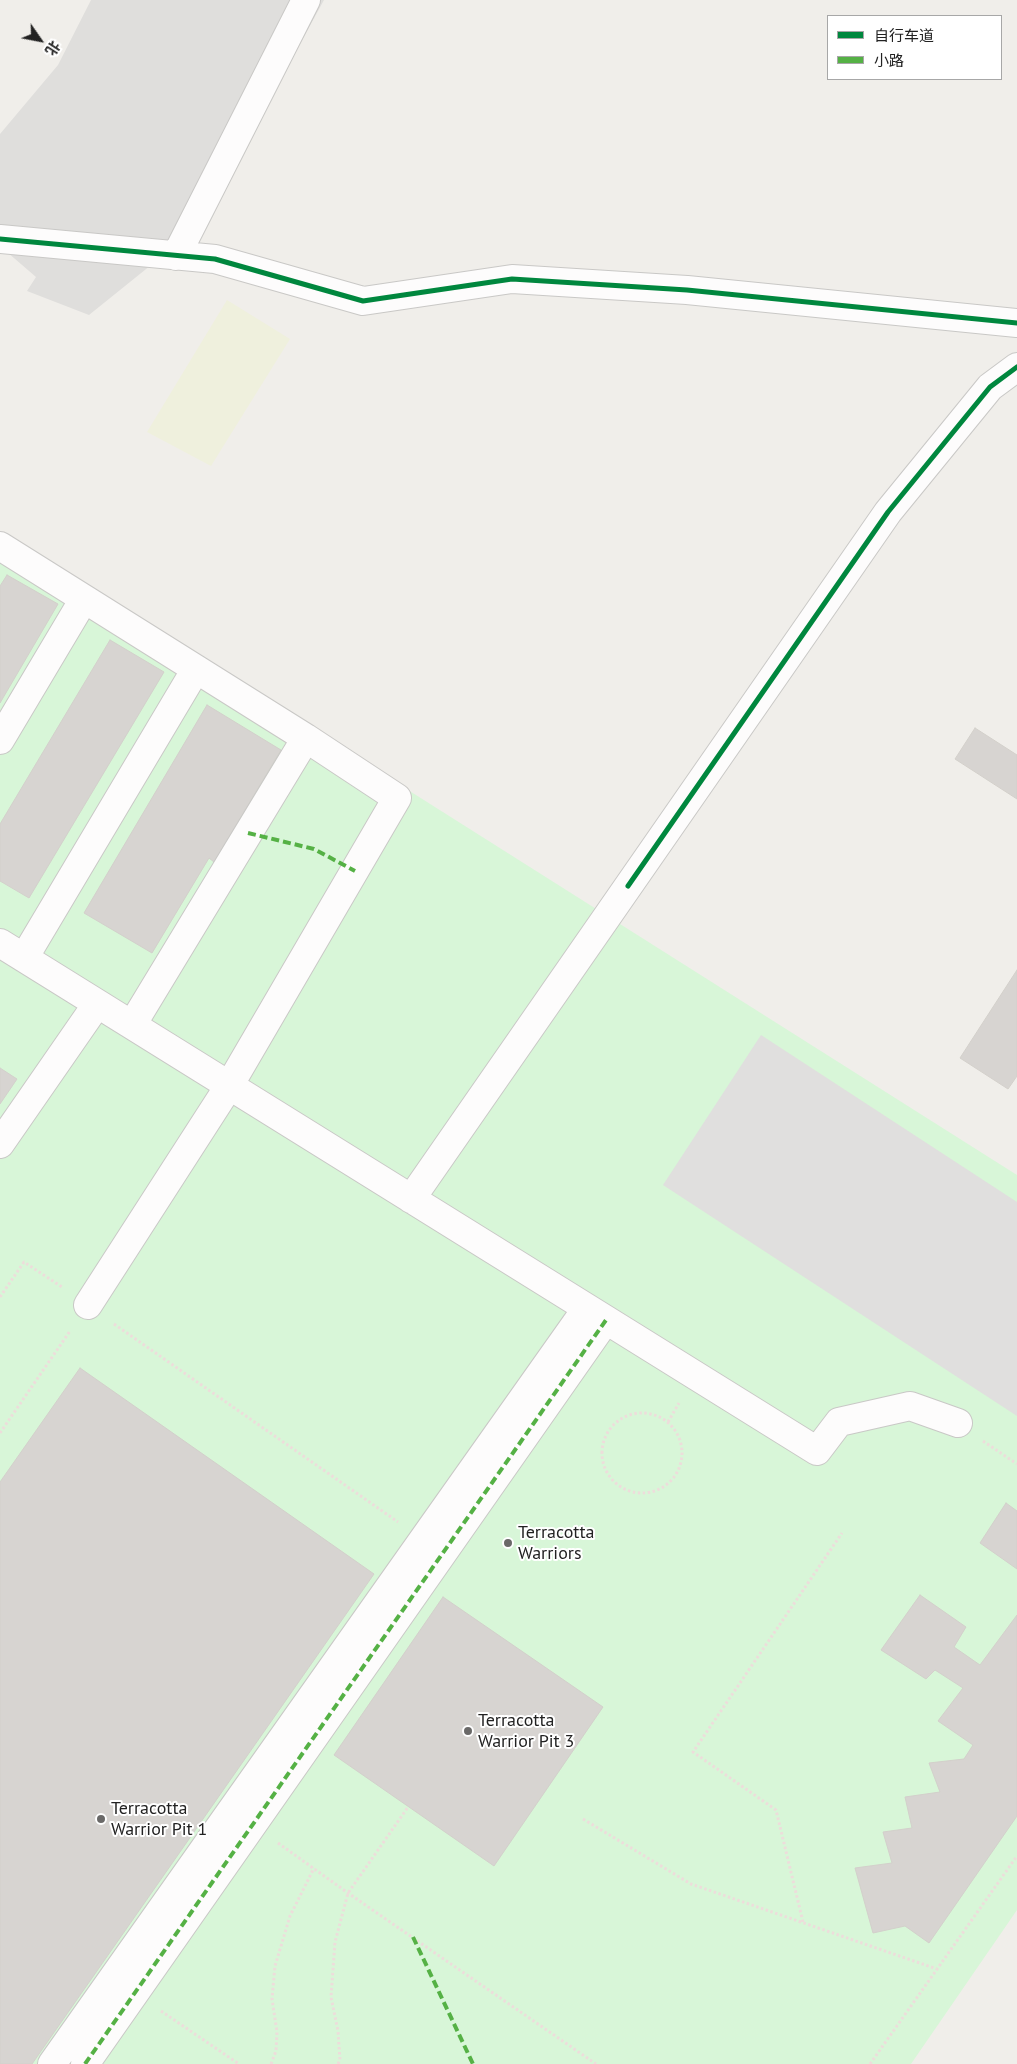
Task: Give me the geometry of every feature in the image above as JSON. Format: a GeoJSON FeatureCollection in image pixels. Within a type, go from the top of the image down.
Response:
{"type":"FeatureCollection","features":[{"type":"Feature","properties":{"kind":"street"},"geometry":{"type":"LineString","coordinates":[[176,256],[306,0]]}},
{"type":"Feature","properties":{"kind":"street"},"geometry":{"type":"LineString","coordinates":[[0,239],[216,260],[363,300],[512,280],[686,290],[1017,324]]}},
{"type":"Feature","properties":{"kind":"street"},"geometry":{"type":"LineString","coordinates":[[412,1199],[888,512],[990,387],[1017,367]]}},
{"type":"Feature","properties":{"kind":"street"},"geometry":{"type":"LineString","coordinates":[[0,546],[306,738],[397,798],[228,1086],[88,1306]]}},
{"type":"Feature","properties":{"kind":"street"},"geometry":{"type":"LineString","coordinates":[[0,740],[84,599]]}},
{"type":"Feature","properties":{"kind":"street"},"geometry":{"type":"LineString","coordinates":[[24,958],[196,669]]}},
{"type":"Feature","properties":{"kind":"street"},"geometry":{"type":"LineString","coordinates":[[132,1025],[306,738]]}},
{"type":"Feature","properties":{"kind":"street"},"geometry":{"type":"LineString","coordinates":[[0,944],[816,1451],[839,1422],[910,1406],[958,1423]]}},
{"type":"Feature","properties":{"kind":"street"},"geometry":{"type":"LineString","coordinates":[[0,1144],[97,1004]]}},
{"type":"Feature","properties":{"kind":"street"},"geometry":{"type":"LineString","coordinates":[[52,2064],[423,1540],[596,1314]]}},
{"type":"Feature","properties":{"kind":"street"},"geometry":{"type":"LineString","coordinates":[[85,2064],[252,1825],[596,1314]]}},
{"type":"Feature","properties":{"kind":"path"},"geometry":{"type":"LineString","coordinates":[[0,1297],[24,1262],[423,1540]]}},
{"type":"Feature","properties":{"kind":"path"},"geometry":{"type":"LineString","coordinates":[[0,1433],[88,1306]]}},
{"type":"Feature","properties":{"kind":"path"},"geometry":{"type":"LineString","coordinates":[[644,1412],[657,1415],[668,1422],[677,1432],[681,1444],[682,1458],[671,1482],[659,1490],[647,1493],[633,1493],[621,1488],[611,1479],[604,1468],[601,1455],[603,1442],[609,1429],[618,1420],[630,1414],[644,1412]]}},
{"type":"Feature","properties":{"kind":"path"},"geometry":{"type":"LineString","coordinates":[[958,1423],[1017,1464]]}},
{"type":"Feature","properties":{"kind":"path"},"geometry":{"type":"LineString","coordinates":[[803,1922],[776,1810],[693,1752],[842,1533]]}},
{"type":"Feature","properties":{"kind":"path"},"geometry":{"type":"LineString","coordinates":[[338,2064],[340,2060],[338,2031],[331,1997],[335,1942],[348,1893],[408,1807]]}},
{"type":"Feature","properties":{"kind":"path"},"geometry":{"type":"LineString","coordinates":[[583,1819],[691,1884],[937,1969]]}},
{"type":"Feature","properties":{"kind":"path"},"geometry":{"type":"LineString","coordinates":[[252,1825],[596,2064]]}},
{"type":"Feature","properties":{"kind":"path"},"geometry":{"type":"LineString","coordinates":[[870,2064],[1017,1856]]}},
{"type":"Feature","properties":{"kind":"path"},"geometry":{"type":"LineString","coordinates":[[271,2064],[276,2051],[277,2032],[272,1999],[276,1966],[290,1916],[314,1868]]}},
{"type":"Feature","properties":{"kind":"path"},"geometry":{"type":"LineString","coordinates":[[134,1993],[239,2064]]}},
{"type":"Feature","properties":{"kind":"shaded area"},"geometry":{"type":"Polygon","coordinates":[[[91,0],[324,0],[202,224],[89,315],[27,291],[36,277],[0,246],[0,134],[58,65],[91,0]]]}},
{"type":"Feature","properties":{"kind":"shaded area"},"geometry":{"type":"Polygon","coordinates":[[[761,1035],[1017,1202],[1017,1416],[663,1185],[761,1035]]]}},
{"type":"Feature","properties":{"kind":"green space"},"geometry":{"type":"Polygon","coordinates":[[[227,300],[290,339],[211,466],[147,432],[227,300]]]}},
{"type":"Feature","properties":{"kind":"green space","name":"Terracotta Warriors"},"geometry":{"type":"Polygon","coordinates":[[[0,532],[1017,1175],[1017,1910],[911,2064],[0,2064],[0,532]]]}},
{"type":"Feature","properties":{"kind":"building"},"geometry":{"type":"Polygon","coordinates":[[[7,575],[58,604],[0,703],[0,586],[7,575]]]}},
{"type":"Feature","properties":{"kind":"building"},"geometry":{"type":"Polygon","coordinates":[[[110,640],[164,672],[29,898],[0,881],[0,824],[110,640]]]}},
{"type":"Feature","properties":{"kind":"building"},"geometry":{"type":"Polygon","coordinates":[[[207,705],[281,750],[214,862],[209,858],[152,953],[84,913],[207,705]]]}},
{"type":"Feature","properties":{"kind":"building"},"geometry":{"type":"Polygon","coordinates":[[[975,728],[1017,755],[1017,799],[955,759],[975,728]]]}},
{"type":"Feature","properties":{"kind":"building"},"geometry":{"type":"Polygon","coordinates":[[[1017,970],[1017,1076],[1008,1089],[960,1058],[1017,970]]]}},
{"type":"Feature","properties":{"kind":"building"},"geometry":{"type":"Polygon","coordinates":[[[0,1068],[17,1079],[0,1104],[0,1068]]]}},
{"type":"Feature","properties":{"kind":"building","name":"Terracotta Warrior Pit 1"},"geometry":{"type":"Polygon","coordinates":[[[80,1368],[374,1574],[32,2064],[0,2064],[0,1482],[80,1368]]]}},
{"type":"Feature","properties":{"kind":"building"},"geometry":{"type":"Polygon","coordinates":[[[1006,1503],[1017,1511],[1017,1569],[980,1543],[1006,1503]]]}},
{"type":"Feature","properties":{"kind":"building"},"geometry":{"type":"Polygon","coordinates":[[[920,1595],[966,1627],[954,1647],[980,1665],[1017,1615],[1017,1816],[929,1943],[905,1926],[873,1933],[855,1868],[892,1863],[883,1832],[912,1828],[905,1797],[940,1792],[929,1763],[964,1759],[973,1745],[938,1721],[963,1688],[935,1670],[926,1679],[881,1650],[920,1595]]]}},
{"type":"Feature","properties":{"kind":"building","name":"Terracotta Warrior Pit 3"},"geometry":{"type":"Polygon","coordinates":[[[443,1597],[603,1707],[494,1866],[334,1755],[443,1597]]]}},
{"type":"Feature","properties":{"kind":"marked path"},"geometry":{"type":"LineString","coordinates":[[248,833],[314,849],[355,871]]}},
{"type":"Feature","properties":{"kind":"marked path"},"geometry":{"type":"LineString","coordinates":[[85,2064],[606,1320]]}},
{"type":"Feature","properties":{"kind":"marked path"},"geometry":{"type":"LineString","coordinates":[[413,1937],[473,2064]]}},
{"type":"Feature","properties":{"kind":"cycle path"},"geometry":{"type":"LineString","coordinates":[[0,239],[215,259],[363,301],[512,279],[687,290],[1017,323]]}},
{"type":"Feature","properties":{"kind":"cycle path"},"geometry":{"type":"LineString","coordinates":[[628,886],[888,512],[990,387],[1017,367]]}},
{"type":"Feature","properties":{"kind":"place","name":"Terracotta Warriors"},"geometry":{"type":"Point","coordinates":[508,1543]}},
{"type":"Feature","properties":{"kind":"place","name":"Terracotta Warrior Pit 3"},"geometry":{"type":"Point","coordinates":[468,1731]}},
{"type":"Feature","properties":{"kind":"place","name":"Terracotta Warrior Pit 1"},"geometry":{"type":"Point","coordinates":[101,1819]}}]}
